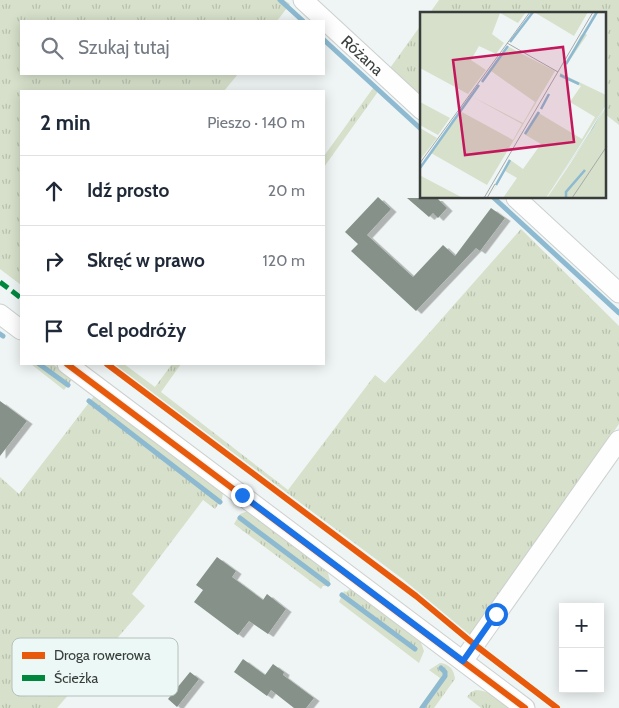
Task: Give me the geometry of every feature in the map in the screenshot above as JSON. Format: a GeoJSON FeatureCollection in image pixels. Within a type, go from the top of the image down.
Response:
{"type":"FeatureCollection","features":[{"type":"Feature","properties":{"kind":"street","name":"Różana"},"geometry":{"type":"LineString","coordinates":[[303,0],[325,20]]}},
{"type":"Feature","properties":{"kind":"street","name":"Różana"},"geometry":{"type":"LineString","coordinates":[[325,20],[420,108]]}},
{"type":"Feature","properties":{"kind":"street"},"geometry":{"type":"LineString","coordinates":[[517,199],[619,293]]}},
{"type":"Feature","properties":{"kind":"street"},"geometry":{"type":"LineString","coordinates":[[0,314],[20,329]]}},
{"type":"Feature","properties":{"kind":"street"},"geometry":{"type":"LineString","coordinates":[[68,365],[525,708]]}},
{"type":"Feature","properties":{"kind":"street"},"geometry":{"type":"LineString","coordinates":[[463,661],[619,440]]}},
{"type":"Feature","properties":{"kind":"green space"},"geometry":{"type":"Polygon","coordinates":[[[0,0],[284,0],[290,4],[278,20],[20,20],[20,75],[237,75],[225,90],[20,90],[20,284],[0,269],[0,0]]]}},
{"type":"Feature","properties":{"kind":"green space"},"geometry":{"type":"Polygon","coordinates":[[[439,0],[619,0],[619,125],[606,115],[606,12],[430,12],[439,0]]]}},
{"type":"Feature","properties":{"kind":"green space"},"geometry":{"type":"Polygon","coordinates":[[[420,26],[420,96],[390,68],[420,26]]]}},
{"type":"Feature","properties":{"kind":"green space"},"geometry":{"type":"Polygon","coordinates":[[[376,84],[377,93],[325,166],[325,155],[376,84]]]}},
{"type":"Feature","properties":{"kind":"green space"},"geometry":{"type":"Polygon","coordinates":[[[521,229],[619,326],[619,424],[472,637],[404,580],[115,365],[125,365],[155,387],[171,365],[180,365],[161,392],[288,490],[375,375],[385,383],[521,229]]]}},
{"type":"Feature","properties":{"kind":"green space"},"geometry":{"type":"Polygon","coordinates":[[[32,365],[54,365],[71,378],[71,381],[64,390],[32,365]]]}},
{"type":"Feature","properties":{"kind":"green space"},"geometry":{"type":"Polygon","coordinates":[[[94,396],[223,492],[222,499],[215,509],[203,500],[132,594],[145,606],[117,638],[12,638],[12,696],[67,696],[57,708],[0,708],[0,477],[19,494],[94,396]]]}},
{"type":"Feature","properties":{"kind":"green space"},"geometry":{"type":"Polygon","coordinates":[[[248,511],[327,569],[330,581],[326,586],[323,586],[321,589],[234,524],[240,514],[248,511]]]}},
{"type":"Feature","properties":{"kind":"green space"},"geometry":{"type":"Polygon","coordinates":[[[350,589],[420,640],[424,651],[419,663],[339,602],[344,591],[346,592],[350,589]]]}},
{"type":"Feature","properties":{"kind":"green space"},"geometry":{"type":"Polygon","coordinates":[[[440,663],[451,668],[455,679],[434,708],[419,708],[440,678],[429,670],[440,663]]]}},
{"type":"Feature","properties":{"kind":"green space"},"geometry":{"type":"Polygon","coordinates":[[[476,690],[490,694],[510,708],[481,708],[467,697],[476,690]]]}},
{"type":"Feature","properties":{"kind":"building"},"geometry":{"type":"Polygon","coordinates":[[[378,197],[391,209],[367,235],[413,277],[443,245],[455,256],[491,208],[505,218],[480,251],[476,248],[416,311],[351,251],[358,244],[345,232],[378,197]]]}},
{"type":"Feature","properties":{"kind":"building"},"geometry":{"type":"Polygon","coordinates":[[[407,198],[438,199],[447,208],[438,218],[433,213],[429,217],[407,198]]]}},
{"type":"Feature","properties":{"kind":"building"},"geometry":{"type":"Polygon","coordinates":[[[0,401],[27,421],[0,456],[0,401]]]}},
{"type":"Feature","properties":{"kind":"building"},"geometry":{"type":"Polygon","coordinates":[[[217,557],[236,571],[232,577],[263,600],[267,594],[286,609],[268,634],[249,621],[238,635],[194,602],[203,590],[196,585],[217,557]]]}},
{"type":"Feature","properties":{"kind":"building"},"geometry":{"type":"Polygon","coordinates":[[[243,659],[265,675],[273,664],[284,672],[283,675],[314,698],[306,708],[294,708],[271,690],[267,696],[234,672],[243,659]]]}},
{"type":"Feature","properties":{"kind":"building"},"geometry":{"type":"Polygon","coordinates":[[[190,672],[199,679],[177,707],[168,699],[170,696],[178,696],[178,687],[190,672]]]}},
{"type":"Feature","properties":{"kind":"waterway"},"geometry":{"type":"LineString","coordinates":[[280,0],[302,20]]}},
{"type":"Feature","properties":{"kind":"waterway"},"geometry":{"type":"LineString","coordinates":[[325,41],[420,128]]}},
{"type":"Feature","properties":{"kind":"waterway"},"geometry":{"type":"LineString","coordinates":[[495,199],[619,313]]}},
{"type":"Feature","properties":{"kind":"waterway"},"geometry":{"type":"LineString","coordinates":[[40,365],[68,385]]}},
{"type":"Feature","properties":{"kind":"waterway"},"geometry":{"type":"LineString","coordinates":[[89,401],[220,502]]}},
{"type":"Feature","properties":{"kind":"waterway"},"geometry":{"type":"LineString","coordinates":[[240,518],[328,584]]}},
{"type":"Feature","properties":{"kind":"waterway"},"geometry":{"type":"LineString","coordinates":[[342,595],[415,649]]}},
{"type":"Feature","properties":{"kind":"waterway"},"geometry":{"type":"LineString","coordinates":[[422,708],[445,676],[445,672],[441,668]]}},
{"type":"Feature","properties":{"kind":"marked path"},"geometry":{"type":"LineString","coordinates":[[0,282],[20,297]]}},
{"type":"Feature","properties":{"kind":"cycle path"},"geometry":{"type":"LineString","coordinates":[[68,365],[525,708]]}},
{"type":"Feature","properties":{"kind":"cycle path"},"geometry":{"type":"LineString","coordinates":[[108,365],[416,596],[475,645],[557,708]]}},
{"type":"Feature","properties":{"kind":"route"},"geometry":{"type":"LineString","coordinates":[[242,495],[463,661],[496,614]]}}]}
